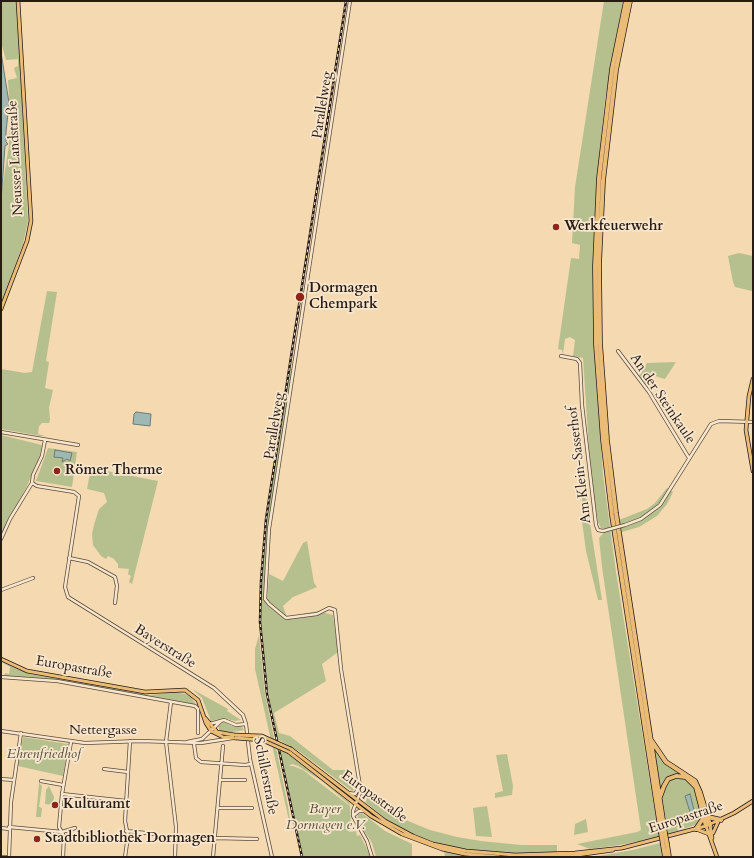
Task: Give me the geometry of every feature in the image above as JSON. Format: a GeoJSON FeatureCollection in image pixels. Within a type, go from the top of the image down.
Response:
{"type":"FeatureCollection","features":[{"type":"Feature","properties":{"kind":"highway"},"geometry":{"type":"LineString","coordinates":[[626,1],[611,76],[599,178],[595,266],[596,344],[603,440],[612,515],[663,833],[669,857]]}},
{"type":"Feature","properties":{"kind":"highway"},"geometry":{"type":"LineString","coordinates":[[630,1],[616,70],[604,162],[599,257],[600,335],[607,440],[616,513],[660,798],[663,833]]}},
{"type":"Feature","properties":{"kind":"highway"},"geometry":{"type":"LineString","coordinates":[[650,740],[666,762],[695,781],[708,825]]}},
{"type":"Feature","properties":{"kind":"highway"},"geometry":{"type":"LineString","coordinates":[[660,798],[664,786],[668,780],[676,776],[686,777],[696,787],[706,817]]}},
{"type":"Feature","properties":{"kind":"highway"},"geometry":{"type":"LineString","coordinates":[[706,817],[719,821]]}},
{"type":"Feature","properties":{"kind":"highway"},"geometry":{"type":"LineString","coordinates":[[696,829],[706,817]]}},
{"type":"Feature","properties":{"kind":"highway"},"geometry":{"type":"LineString","coordinates":[[665,844],[665,857]]}},
{"type":"Feature","properties":{"kind":"main road","name":"Neusser Landstraße"},"geometry":{"type":"LineString","coordinates":[[1,309],[27,241],[31,215],[18,1]]}},
{"type":"Feature","properties":{"kind":"main road"},"geometry":{"type":"LineString","coordinates":[[753,379],[746,422],[748,451],[753,472]]}},
{"type":"Feature","properties":{"kind":"main road","name":"Europastraße"},"geometry":{"type":"LineString","coordinates":[[1,659],[27,671],[145,692],[185,690],[198,700],[206,723],[212,730],[219,736],[235,736]]}},
{"type":"Feature","properties":{"kind":"main road","name":"Europastraße"},"geometry":{"type":"LineString","coordinates":[[203,714],[212,730],[219,733],[262,740],[290,750],[349,793],[366,812],[398,832],[432,846],[465,854],[499,857]]}},
{"type":"Feature","properties":{"kind":"main road","name":"Europastraße"},"geometry":{"type":"LineString","coordinates":[[290,750],[357,802],[395,827],[422,840],[443,846],[499,854],[574,855],[622,848],[708,825],[719,821],[753,801]]}},
{"type":"Feature","properties":{"kind":"main road"},"geometry":{"type":"LineString","coordinates":[[711,835],[719,821]]}},
{"type":"Feature","properties":{"kind":"main road"},"geometry":{"type":"LineString","coordinates":[[708,825],[717,857]]}},
{"type":"Feature","properties":{"kind":"main road"},"geometry":{"type":"LineString","coordinates":[[696,829],[711,835]]}},
{"type":"Feature","properties":{"kind":"main road","name":"Europastraße"},"geometry":{"type":"LineString","coordinates":[[537,857],[561,857],[622,848]]}},
{"type":"Feature","properties":{"kind":"street","name":"Parallelweg"},"geometry":{"type":"LineString","coordinates":[[350,1],[269,530],[265,595],[269,604],[284,618],[317,614],[329,608],[334,610],[341,669],[360,786],[353,816]]}},
{"type":"Feature","properties":{"kind":"street","name":"An der Steinkaule"},"geometry":{"type":"LineString","coordinates":[[618,351],[648,392],[688,458]]}},
{"type":"Feature","properties":{"kind":"street","name":"Am Klein-Sasserhof"},"geometry":{"type":"LineString","coordinates":[[561,356],[577,359],[580,363],[584,420],[596,526],[598,530],[603,531],[625,525],[645,517],[660,505],[669,493],[688,458],[708,428],[714,423],[746,422]]}},
{"type":"Feature","properties":{"kind":"street"},"geometry":{"type":"LineString","coordinates":[[746,422],[753,422]]}},
{"type":"Feature","properties":{"kind":"street"},"geometry":{"type":"LineString","coordinates":[[1,432],[78,445]]}},
{"type":"Feature","properties":{"kind":"street"},"geometry":{"type":"LineString","coordinates":[[1,539],[10,519],[32,483],[42,456],[45,440]]}},
{"type":"Feature","properties":{"kind":"street"},"geometry":{"type":"LineString","coordinates":[[32,483],[35,486],[74,492],[78,494],[69,558],[88,562],[115,577],[117,586],[115,603]]}},
{"type":"Feature","properties":{"kind":"street","name":"Bayerstraße"},"geometry":{"type":"LineString","coordinates":[[69,558],[65,587],[66,594],[71,600],[214,688],[241,713],[246,724]]}},
{"type":"Feature","properties":{"kind":"street"},"geometry":{"type":"LineString","coordinates":[[1,590],[33,578]]}},
{"type":"Feature","properties":{"kind":"street"},"geometry":{"type":"LineString","coordinates":[[1,678],[57,681],[197,707],[198,733]]}},
{"type":"Feature","properties":{"kind":"street"},"geometry":{"type":"LineString","coordinates":[[171,702],[166,742],[176,827],[175,857]]}},
{"type":"Feature","properties":{"kind":"street"},"geometry":{"type":"LineString","coordinates":[[212,730],[221,721]]}},
{"type":"Feature","properties":{"kind":"street","name":"Schillerstraße"},"geometry":{"type":"LineString","coordinates":[[208,723],[221,721],[236,725],[246,724],[251,764],[272,857]]}},
{"type":"Feature","properties":{"kind":"street"},"geometry":{"type":"LineString","coordinates":[[218,724],[219,733]]}},
{"type":"Feature","properties":{"kind":"street","name":"Nettergasse"},"geometry":{"type":"LineString","coordinates":[[182,742],[200,740],[212,730]]}},
{"type":"Feature","properties":{"kind":"street","name":"Nettergasse"},"geometry":{"type":"LineString","coordinates":[[1,731],[71,742],[88,743],[130,741],[201,743],[235,736]]}},
{"type":"Feature","properties":{"kind":"street"},"geometry":{"type":"LineString","coordinates":[[1,857],[7,857],[14,780],[21,733]]}},
{"type":"Feature","properties":{"kind":"street"},"geometry":{"type":"LineString","coordinates":[[125,857],[128,836],[126,831],[126,801],[130,741]]}},
{"type":"Feature","properties":{"kind":"street"},"geometry":{"type":"LineString","coordinates":[[62,857],[64,836],[59,827],[63,785],[71,742]]}},
{"type":"Feature","properties":{"kind":"street"},"geometry":{"type":"LineString","coordinates":[[193,743],[196,749],[196,756],[199,761],[221,764],[251,764]]}},
{"type":"Feature","properties":{"kind":"street"},"geometry":{"type":"LineString","coordinates":[[196,749],[201,743]]}},
{"type":"Feature","properties":{"kind":"street"},"geometry":{"type":"LineString","coordinates":[[213,857],[223,746]]}},
{"type":"Feature","properties":{"kind":"street"},"geometry":{"type":"LineString","coordinates":[[104,768],[128,772]]}},
{"type":"Feature","properties":{"kind":"street"},"geometry":{"type":"LineString","coordinates":[[1,778],[14,780]]}},
{"type":"Feature","properties":{"kind":"street"},"geometry":{"type":"LineString","coordinates":[[220,780],[244,780]]}},
{"type":"Feature","properties":{"kind":"street"},"geometry":{"type":"LineString","coordinates":[[41,781],[63,785]]}},
{"type":"Feature","properties":{"kind":"street"},"geometry":{"type":"LineString","coordinates":[[349,793],[355,794],[360,786]]}},
{"type":"Feature","properties":{"kind":"street"},"geometry":{"type":"LineString","coordinates":[[62,794],[126,801]]}},
{"type":"Feature","properties":{"kind":"street"},"geometry":{"type":"LineString","coordinates":[[218,808],[252,808]]}},
{"type":"Feature","properties":{"kind":"street"},"geometry":{"type":"LineString","coordinates":[[366,812],[359,811],[353,816],[367,841],[372,857]]}},
{"type":"Feature","properties":{"kind":"street"},"geometry":{"type":"LineString","coordinates":[[1,828],[62,832],[75,828]]}},
{"type":"Feature","properties":{"kind":"street"},"geometry":{"type":"LineString","coordinates":[[126,831],[155,834]]}},
{"type":"Feature","properties":{"kind":"street"},"geometry":{"type":"LineString","coordinates":[[215,838],[257,839]]}},
{"type":"Feature","properties":{"kind":"street"},"geometry":{"type":"LineString","coordinates":[[582,857],[586,854]]}},
{"type":"Feature","properties":{"kind":"green space"},"geometry":{"type":"Polygon","coordinates":[[[1,1],[17,1],[28,221],[23,244],[1,303],[1,196],[9,145],[10,115],[8,80],[17,78],[14,68],[18,66],[18,59],[6,60],[1,42],[1,1]]]}},
{"type":"Feature","properties":{"kind":"green space"},"geometry":{"type":"Polygon","coordinates":[[[604,1],[623,1],[605,100],[597,178],[593,256],[595,364],[603,475],[616,572],[659,837],[590,849],[577,844],[641,830],[602,567],[599,538],[607,529],[601,528],[598,522],[591,479],[583,358],[573,356],[575,340],[570,337],[565,339],[563,354],[562,350],[558,349],[571,258],[579,259],[580,245],[572,243],[575,187],[604,1]]]}},
{"type":"Feature","properties":{"kind":"green space"},"geometry":{"type":"Polygon","coordinates":[[[739,253],[753,256],[752,291],[735,287],[733,282],[728,256],[739,253]]]}},
{"type":"Feature","properties":{"kind":"green space"},"geometry":{"type":"Polygon","coordinates":[[[47,291],[57,292],[46,361],[49,362],[45,388],[53,390],[49,408],[50,420],[49,423],[42,423],[39,426],[38,434],[45,436],[1,429],[1,369],[25,373],[32,372],[47,291]]]}},
{"type":"Feature","properties":{"kind":"green space"},"geometry":{"type":"Polygon","coordinates":[[[676,362],[665,379],[652,375],[645,385],[639,376],[647,363],[676,362]]]}},
{"type":"Feature","properties":{"kind":"green space"},"geometry":{"type":"Polygon","coordinates":[[[290,369],[293,369],[268,529],[264,597],[267,604],[269,574],[283,581],[303,543],[307,541],[314,583],[317,587],[293,597],[283,606],[287,617],[318,611],[333,615],[338,652],[322,664],[326,681],[274,713],[279,733],[290,736],[333,770],[347,770],[349,784],[354,790],[352,791],[300,752],[277,739],[266,679],[261,625],[262,566],[266,523],[290,369]]]}},
{"type":"Feature","properties":{"kind":"green space"},"geometry":{"type":"Polygon","coordinates":[[[1,435],[42,445],[40,457],[26,488],[1,534],[1,435]]]}},
{"type":"Feature","properties":{"kind":"green space","name":"Römer Therme"},"geometry":{"type":"Polygon","coordinates":[[[48,448],[77,452],[72,487],[36,481],[48,448]]]}},
{"type":"Feature","properties":{"kind":"green space"},"geometry":{"type":"Polygon","coordinates":[[[91,468],[158,481],[132,584],[129,582],[131,576],[128,574],[129,569],[118,568],[118,564],[114,559],[108,556],[106,559],[101,556],[93,545],[92,534],[99,509],[107,502],[104,493],[87,489],[91,468]]]}},
{"type":"Feature","properties":{"kind":"green space"},"geometry":{"type":"Polygon","coordinates":[[[667,488],[673,492],[667,504],[657,516],[639,527],[622,532],[619,520],[647,509],[655,503],[667,488]]]}},
{"type":"Feature","properties":{"kind":"green space"},"geometry":{"type":"Polygon","coordinates":[[[577,492],[588,492],[590,523],[602,600],[598,600],[586,551],[582,521],[582,495],[577,492]]]}},
{"type":"Feature","properties":{"kind":"green space"},"geometry":{"type":"Polygon","coordinates":[[[259,635],[265,694],[288,806],[292,834],[255,669],[255,649],[259,635]]]}},
{"type":"Feature","properties":{"kind":"green space"},"geometry":{"type":"Polygon","coordinates":[[[1,662],[30,674],[150,695],[176,692],[185,694],[191,697],[197,706],[65,681],[4,676],[5,673],[9,674],[10,667],[1,662]]]}},
{"type":"Feature","properties":{"kind":"green space"},"geometry":{"type":"Polygon","coordinates":[[[192,689],[228,709],[227,711],[241,720],[235,721],[223,718],[211,721],[202,698],[192,689]]]}},
{"type":"Feature","properties":{"kind":"green space"},"geometry":{"type":"Polygon","coordinates":[[[224,722],[232,726],[242,727],[244,730],[227,733],[235,733],[229,734],[220,732],[218,726],[224,722]]]}},
{"type":"Feature","properties":{"kind":"green space","name":"Ehrenfriedhof"},"geometry":{"type":"Polygon","coordinates":[[[23,737],[68,744],[63,776],[18,766],[23,737]]]}},
{"type":"Feature","properties":{"kind":"green space"},"geometry":{"type":"Polygon","coordinates":[[[654,746],[661,759],[669,766],[691,779],[671,776],[661,792],[654,746]]]}},
{"type":"Feature","properties":{"kind":"green space","name":"Bayer Dormagen e.V."},"geometry":{"type":"Polygon","coordinates":[[[279,749],[296,759],[349,802],[351,806],[322,781],[298,766],[292,764],[289,766],[303,770],[350,806],[351,826],[349,832],[356,831],[357,836],[360,835],[371,857],[303,857],[279,749]]]}},
{"type":"Feature","properties":{"kind":"green space"},"geometry":{"type":"Polygon","coordinates":[[[507,754],[513,786],[512,795],[495,798],[495,793],[503,791],[496,755],[507,754]]]}},
{"type":"Feature","properties":{"kind":"green space"},"geometry":{"type":"Polygon","coordinates":[[[676,777],[686,778],[694,788],[702,818],[698,824],[668,834],[662,794],[669,780],[676,777]]]}},
{"type":"Feature","properties":{"kind":"green space"},"geometry":{"type":"Polygon","coordinates":[[[39,783],[42,786],[39,807],[42,808],[41,817],[36,817],[39,783]]]}},
{"type":"Feature","properties":{"kind":"green space"},"geometry":{"type":"Polygon","coordinates":[[[49,786],[54,797],[53,805],[45,804],[46,790],[49,786]]]}},
{"type":"Feature","properties":{"kind":"green space"},"geometry":{"type":"Polygon","coordinates":[[[366,796],[391,814],[430,830],[481,841],[521,845],[557,845],[557,857],[445,857],[443,845],[414,835],[386,819],[366,803],[364,798],[366,796]]]}},
{"type":"Feature","properties":{"kind":"green space"},"geometry":{"type":"Polygon","coordinates":[[[487,806],[492,837],[476,836],[473,808],[487,806]]]}},
{"type":"Feature","properties":{"kind":"green space"},"geometry":{"type":"Polygon","coordinates":[[[362,813],[385,831],[412,844],[412,857],[376,857],[372,843],[357,820],[358,814],[362,813]]]}},
{"type":"Feature","properties":{"kind":"green space"},"geometry":{"type":"Polygon","coordinates":[[[586,819],[588,832],[574,835],[575,824],[586,819]]]}},
{"type":"Feature","properties":{"kind":"green space"},"geometry":{"type":"Polygon","coordinates":[[[660,843],[662,857],[592,857],[633,850],[660,843]]]}},
{"type":"Feature","properties":{"kind":"water"},"geometry":{"type":"Polygon","coordinates":[[[1,52],[9,103],[6,132],[6,142],[8,144],[5,146],[1,201],[1,52]]]}},
{"type":"Feature","properties":{"kind":"water"},"geometry":{"type":"Polygon","coordinates":[[[136,412],[151,414],[150,426],[133,424],[134,414],[136,412]]]}},
{"type":"Feature","properties":{"kind":"water"},"geometry":{"type":"Polygon","coordinates":[[[55,450],[72,453],[70,461],[67,459],[62,462],[63,458],[54,457],[55,450]]]}},
{"type":"Feature","properties":{"kind":"water"},"geometry":{"type":"Polygon","coordinates":[[[690,794],[695,814],[691,815],[685,796],[690,794]]]}},
{"type":"Feature","properties":{"kind":"railway"},"geometry":{"type":"LineString","coordinates":[[302,857],[267,694],[260,622],[261,581],[266,519],[346,1]]}},
{"type":"Feature","properties":{"kind":"place","name":"Werkfeuerwehr"},"geometry":{"type":"Point","coordinates":[556,227]}},
{"type":"Feature","properties":{"kind":"place","name":"Dormagen Chempark"},"geometry":{"type":"Point","coordinates":[300,297]}},
{"type":"Feature","properties":{"kind":"place","name":"Römer Therme"},"geometry":{"type":"Point","coordinates":[57,471]}},
{"type":"Feature","properties":{"kind":"place","name":"Kulturamt"},"geometry":{"type":"Point","coordinates":[55,805]}},
{"type":"Feature","properties":{"kind":"place","name":"Stadtbibliothek Dormagen"},"geometry":{"type":"Point","coordinates":[37,839]}}]}
